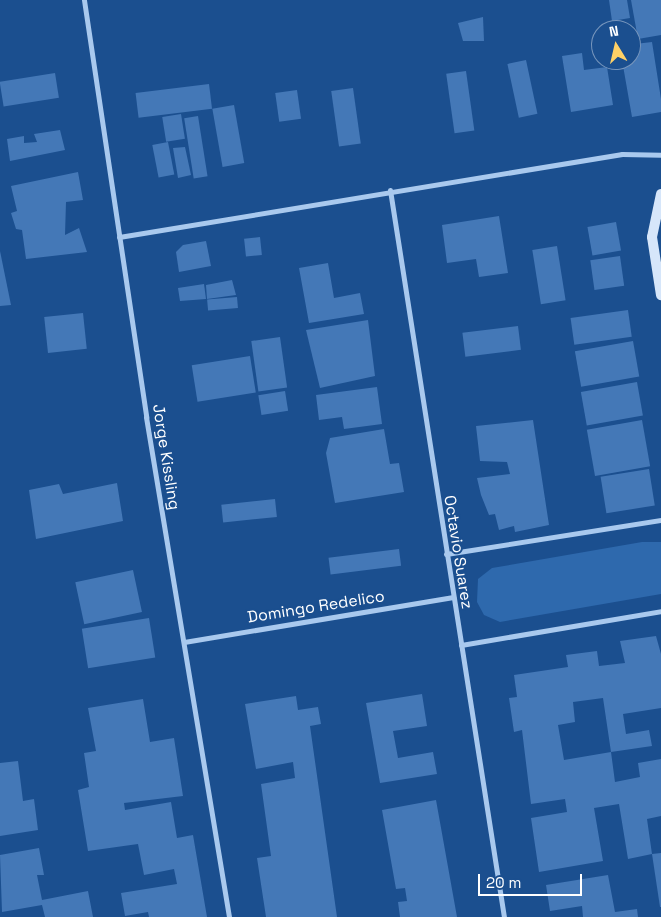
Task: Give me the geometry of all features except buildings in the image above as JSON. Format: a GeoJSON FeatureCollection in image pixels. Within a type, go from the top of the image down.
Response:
{"type":"FeatureCollection","features":[{"type":"Feature","properties":{"kind":"main road"},"geometry":{"type":"LineString","coordinates":[[661,194],[652,237],[661,295]]}},
{"type":"Feature","properties":{"kind":"street","name":"Jorge Kissling"},"geometry":{"type":"LineString","coordinates":[[84,0],[119,237],[229,917]]}},
{"type":"Feature","properties":{"kind":"street"},"geometry":{"type":"LineString","coordinates":[[119,237],[390,190],[622,154],[661,155]]}},
{"type":"Feature","properties":{"kind":"street","name":"Octavio Suarez"},"geometry":{"type":"LineString","coordinates":[[390,190],[452,597],[504,917]]}},
{"type":"Feature","properties":{"kind":"street"},"geometry":{"type":"LineString","coordinates":[[446,554],[661,520]]}},
{"type":"Feature","properties":{"kind":"street","name":"Domingo Redelico"},"geometry":{"type":"LineString","coordinates":[[184,642],[452,597]]}},
{"type":"Feature","properties":{"kind":"street"},"geometry":{"type":"LineString","coordinates":[[461,645],[661,611]]}},
{"type":"Feature","properties":{"kind":"shaded area"},"geometry":{"type":"Polygon","coordinates":[[[642,542],[661,542],[661,594],[500,622],[484,615],[477,602],[478,579],[492,568],[642,542]]]}}]}
